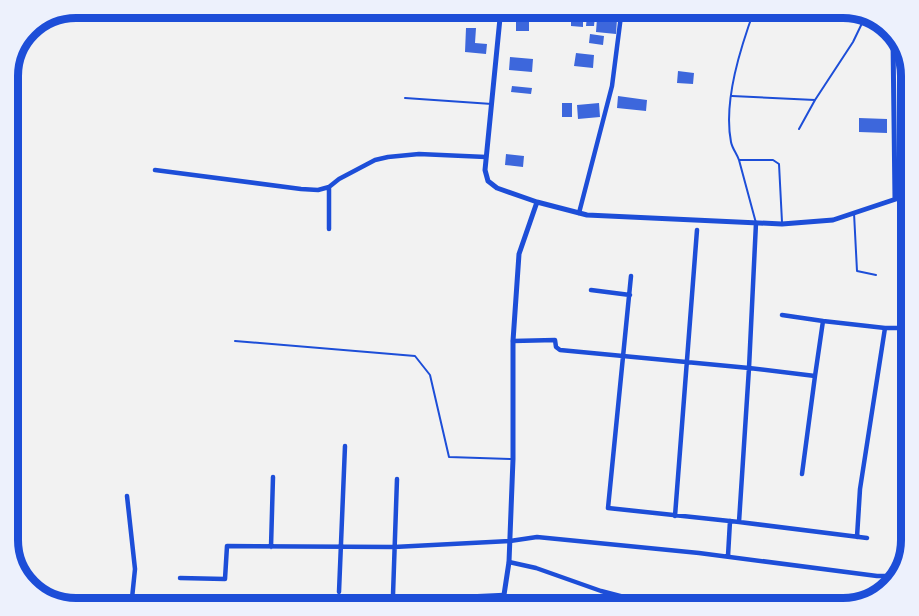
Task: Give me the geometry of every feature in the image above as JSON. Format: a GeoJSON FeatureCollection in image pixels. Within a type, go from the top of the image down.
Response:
{"type":"FeatureCollection","features":[{"type":"Feature","properties":{"kind":"street"},"geometry":{"type":"LineString","coordinates":[[579,213],[612,86],[621,18]]}},
{"type":"Feature","properties":{"kind":"street"},"geometry":{"type":"LineString","coordinates":[[499,20],[485,170],[488,181],[497,188],[579,213],[782,224],[833,220],[901,197]]}},
{"type":"Feature","properties":{"kind":"street"},"geometry":{"type":"LineString","coordinates":[[893,47],[895,199]]}},
{"type":"Feature","properties":{"kind":"street"},"geometry":{"type":"LineString","coordinates":[[155,170],[318,190],[328,187],[375,160],[388,157],[419,154],[486,157]]}},
{"type":"Feature","properties":{"kind":"street"},"geometry":{"type":"LineString","coordinates":[[328,187],[329,229]]}},
{"type":"Feature","properties":{"kind":"street"},"geometry":{"type":"LineString","coordinates":[[450,598],[504,596],[510,541],[513,341],[519,254],[537,201]]}},
{"type":"Feature","properties":{"kind":"street"},"geometry":{"type":"LineString","coordinates":[[739,522],[756,223]]}},
{"type":"Feature","properties":{"kind":"street"},"geometry":{"type":"LineString","coordinates":[[675,516],[697,230]]}},
{"type":"Feature","properties":{"kind":"street"},"geometry":{"type":"LineString","coordinates":[[631,276],[609,508],[867,538]]}},
{"type":"Feature","properties":{"kind":"street"},"geometry":{"type":"LineString","coordinates":[[591,290],[630,295]]}},
{"type":"Feature","properties":{"kind":"street"},"geometry":{"type":"LineString","coordinates":[[782,315],[901,328]]}},
{"type":"Feature","properties":{"kind":"street"},"geometry":{"type":"LineString","coordinates":[[802,474],[823,321]]}},
{"type":"Feature","properties":{"kind":"street"},"geometry":{"type":"LineString","coordinates":[[857,537],[860,489],[885,328]]}},
{"type":"Feature","properties":{"kind":"street"},"geometry":{"type":"LineString","coordinates":[[513,341],[555,340],[556,347],[560,350],[815,376]]}},
{"type":"Feature","properties":{"kind":"street"},"geometry":{"type":"LineString","coordinates":[[339,592],[345,446]]}},
{"type":"Feature","properties":{"kind":"street"},"geometry":{"type":"LineString","coordinates":[[271,546],[273,477]]}},
{"type":"Feature","properties":{"kind":"street"},"geometry":{"type":"LineString","coordinates":[[395,598],[393,595],[397,479]]}},
{"type":"Feature","properties":{"kind":"street"},"geometry":{"type":"LineString","coordinates":[[127,496],[135,569],[132,598]]}},
{"type":"Feature","properties":{"kind":"street"},"geometry":{"type":"LineString","coordinates":[[728,556],[730,521]]}},
{"type":"Feature","properties":{"kind":"street"},"geometry":{"type":"LineString","coordinates":[[180,578],[225,579],[227,546],[394,547],[510,541],[537,537],[889,575]]}},
{"type":"Feature","properties":{"kind":"street"},"geometry":{"type":"LineString","coordinates":[[509,562],[536,568],[626,598]]}},
{"type":"Feature","properties":{"kind":"lane"},"geometry":{"type":"LineString","coordinates":[[465,18],[499,20]]}},
{"type":"Feature","properties":{"kind":"lane"},"geometry":{"type":"LineString","coordinates":[[751,18],[743,42],[730,113],[731,144],[739,160],[756,223]]}},
{"type":"Feature","properties":{"kind":"lane"},"geometry":{"type":"LineString","coordinates":[[799,129],[853,42],[863,21]]}},
{"type":"Feature","properties":{"kind":"lane"},"geometry":{"type":"LineString","coordinates":[[732,96],[816,100]]}},
{"type":"Feature","properties":{"kind":"lane"},"geometry":{"type":"LineString","coordinates":[[405,98],[492,104]]}},
{"type":"Feature","properties":{"kind":"lane"},"geometry":{"type":"LineString","coordinates":[[739,160],[773,160],[780,164],[782,224]]}},
{"type":"Feature","properties":{"kind":"lane"},"geometry":{"type":"LineString","coordinates":[[855,213],[857,271],[876,275]]}},
{"type":"Feature","properties":{"kind":"lane"},"geometry":{"type":"LineString","coordinates":[[235,341],[414,356],[430,375],[449,457],[513,459]]}},
{"type":"Feature","properties":{"kind":"building"},"geometry":{"type":"Polygon","coordinates":[[[571,18],[583,18],[583,27],[571,26],[571,18]]]}},
{"type":"Feature","properties":{"kind":"building"},"geometry":{"type":"Polygon","coordinates":[[[587,18],[595,18],[594,26],[586,26],[587,18]]]}},
{"type":"Feature","properties":{"kind":"building"},"geometry":{"type":"Polygon","coordinates":[[[597,18],[617,19],[616,34],[596,32],[597,18]]]}},
{"type":"Feature","properties":{"kind":"building"},"geometry":{"type":"Polygon","coordinates":[[[516,20],[529,20],[529,31],[516,31],[516,20]]]}},
{"type":"Feature","properties":{"kind":"building"},"geometry":{"type":"Polygon","coordinates":[[[466,28],[476,28],[475,43],[487,44],[486,54],[465,52],[466,28]]]}},
{"type":"Feature","properties":{"kind":"building"},"geometry":{"type":"Polygon","coordinates":[[[590,34],[604,36],[603,45],[589,43],[590,34]]]}},
{"type":"Feature","properties":{"kind":"building"},"geometry":{"type":"Polygon","coordinates":[[[576,53],[594,55],[593,68],[574,66],[576,53]]]}},
{"type":"Feature","properties":{"kind":"building"},"geometry":{"type":"Polygon","coordinates":[[[510,57],[533,59],[532,72],[509,70],[510,57]]]}},
{"type":"Feature","properties":{"kind":"building"},"geometry":{"type":"Polygon","coordinates":[[[678,71],[694,73],[693,84],[677,83],[678,71]]]}},
{"type":"Feature","properties":{"kind":"building"},"geometry":{"type":"Polygon","coordinates":[[[512,86],[532,88],[531,94],[511,92],[512,86]]]}},
{"type":"Feature","properties":{"kind":"building"},"geometry":{"type":"Polygon","coordinates":[[[618,96],[647,100],[646,111],[617,108],[618,96]]]}},
{"type":"Feature","properties":{"kind":"building"},"geometry":{"type":"Polygon","coordinates":[[[562,103],[572,103],[572,117],[562,117],[562,103]]]}},
{"type":"Feature","properties":{"kind":"building"},"geometry":{"type":"Polygon","coordinates":[[[599,103],[600,117],[578,119],[577,105],[599,103]]]}},
{"type":"Feature","properties":{"kind":"building"},"geometry":{"type":"Polygon","coordinates":[[[859,118],[887,119],[887,133],[859,132],[859,118]]]}},
{"type":"Feature","properties":{"kind":"building"},"geometry":{"type":"Polygon","coordinates":[[[506,154],[524,156],[523,167],[505,165],[506,154]]]}}]}
